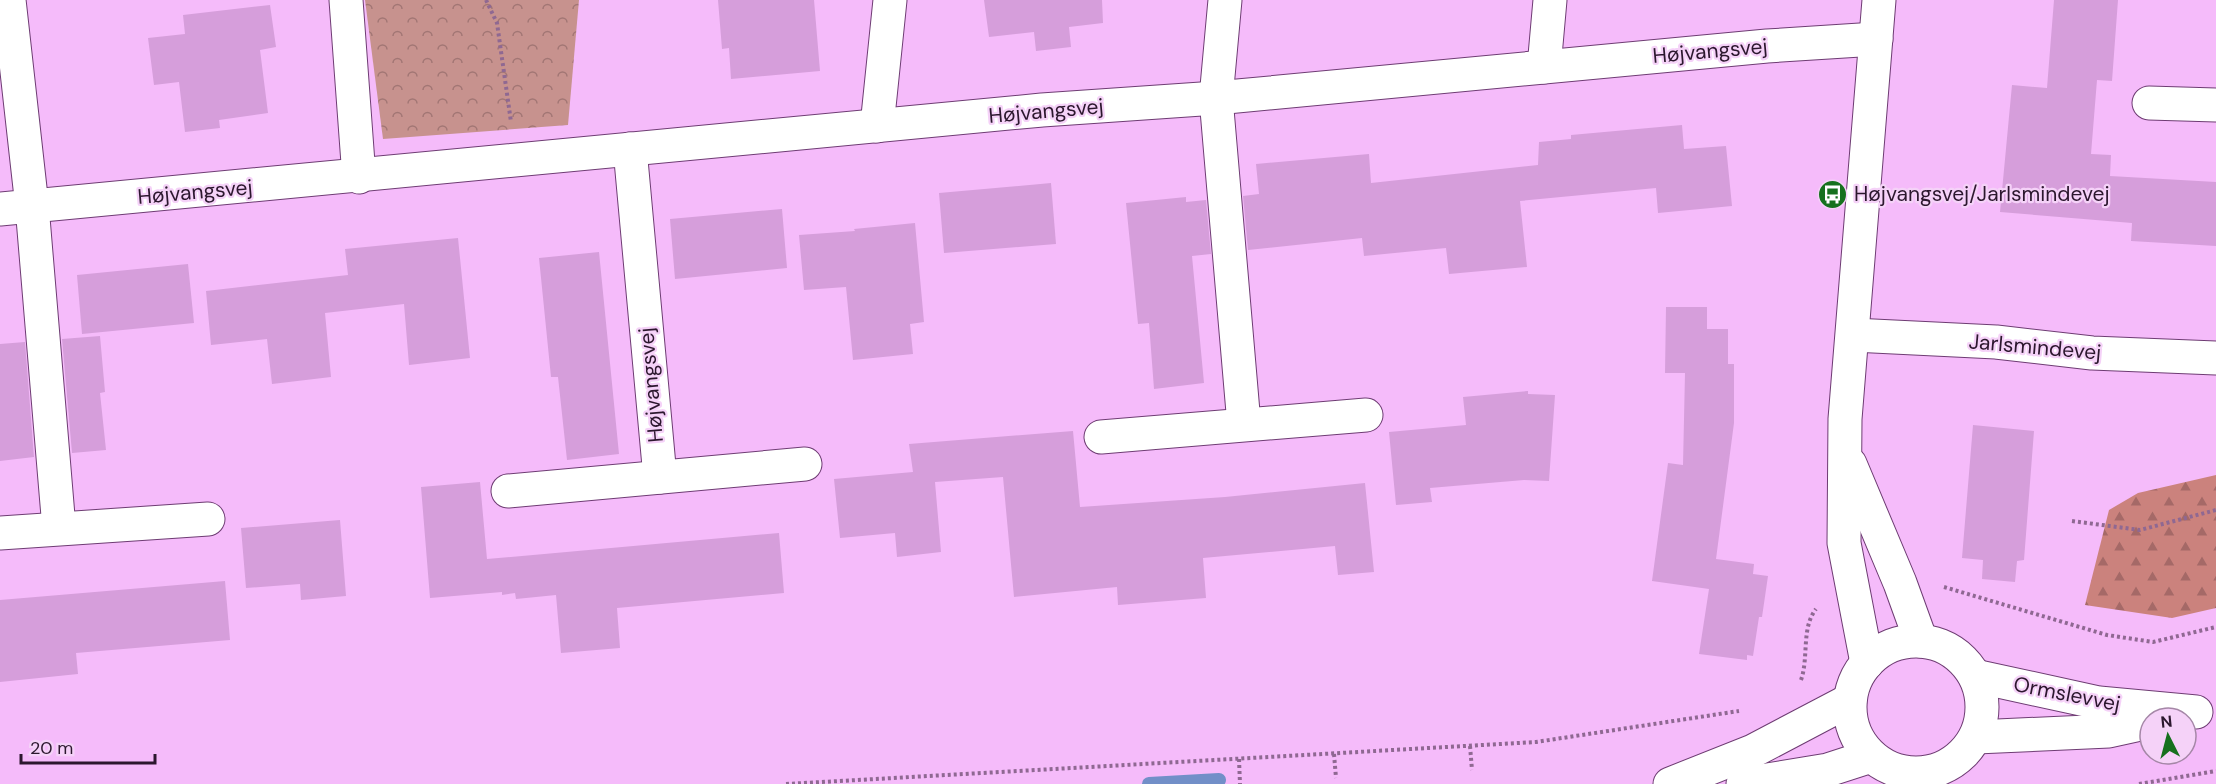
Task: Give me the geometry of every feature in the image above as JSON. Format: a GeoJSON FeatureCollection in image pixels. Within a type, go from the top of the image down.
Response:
{"type":"FeatureCollection","features":[{"type":"Feature","properties":{"kind":"street"},"geometry":{"type":"LineString","coordinates":[[9,0],[32,206],[59,528]]}},
{"type":"Feature","properties":{"kind":"street"},"geometry":{"type":"LineString","coordinates":[[346,0],[358,177]]}},
{"type":"Feature","properties":{"kind":"street"},"geometry":{"type":"LineString","coordinates":[[877,126],[890,0]]}},
{"type":"Feature","properties":{"kind":"street"},"geometry":{"type":"LineString","coordinates":[[1225,0],[1216,98],[1244,424]]}},
{"type":"Feature","properties":{"kind":"street"},"geometry":{"type":"LineString","coordinates":[[1544,67],[1550,0]]}},
{"type":"Feature","properties":{"kind":"street"},"geometry":{"type":"LineString","coordinates":[[1867,663],[1844,543],[1845,419],[1879,0]]}},
{"type":"Feature","properties":{"kind":"street","name":"Højvangsvej"},"geometry":{"type":"LineString","coordinates":[[0,209],[358,177],[1042,110],[1216,98],[1848,39],[1876,39]]}},
{"type":"Feature","properties":{"kind":"street"},"geometry":{"type":"LineString","coordinates":[[2149,103],[2216,105]]}},
{"type":"Feature","properties":{"kind":"street","name":"Højvangsvej"},"geometry":{"type":"LineString","coordinates":[[630,149],[660,477]]}},
{"type":"Feature","properties":{"kind":"street","name":"Jarlsmindevej"},"geometry":{"type":"LineString","coordinates":[[1853,335],[1996,342],[2092,353],[2216,358]]}},
{"type":"Feature","properties":{"kind":"street"},"geometry":{"type":"LineString","coordinates":[[1101,436],[1366,415]]}},
{"type":"Feature","properties":{"kind":"street"},"geometry":{"type":"LineString","coordinates":[[1846,454],[1921,641]]}},
{"type":"Feature","properties":{"kind":"street"},"geometry":{"type":"LineString","coordinates":[[508,491],[805,464]]}},
{"type":"Feature","properties":{"kind":"street"},"geometry":{"type":"LineString","coordinates":[[0,533],[208,519]]}},
{"type":"Feature","properties":{"kind":"street"},"geometry":{"type":"LineString","coordinates":[[1921,641],[1942,646],[1962,658],[1975,676],[1982,696],[1982,717],[1976,737],[1964,754],[1948,766],[1929,773],[1908,773],[1888,768],[1871,756],[1858,741],[1851,721],[1851,700],[1853,687],[1867,663],[1883,650],[1901,643],[1921,641]]}},
{"type":"Feature","properties":{"kind":"street","name":"Ormslevvej"},"geometry":{"type":"LineString","coordinates":[[1975,676],[2099,703],[2138,707]]}},
{"type":"Feature","properties":{"kind":"street"},"geometry":{"type":"LineString","coordinates":[[1670,784],[1754,751],[1851,700]]}},
{"type":"Feature","properties":{"kind":"street","name":"Ormslevvej"},"geometry":{"type":"LineString","coordinates":[[1976,737],[2109,731],[2138,725]]}},
{"type":"Feature","properties":{"kind":"street"},"geometry":{"type":"LineString","coordinates":[[1743,784],[1828,770],[1871,756]]}},
{"type":"Feature","properties":{"kind":"path"},"geometry":{"type":"LineString","coordinates":[[486,0],[497,23],[517,161]]}},
{"type":"Feature","properties":{"kind":"path"},"geometry":{"type":"LineString","coordinates":[[2072,521],[2140,530],[2216,510]]}},
{"type":"Feature","properties":{"kind":"path"},"geometry":{"type":"LineString","coordinates":[[1900,584],[1918,579],[2107,635],[2153,642],[2216,627]]}},
{"type":"Feature","properties":{"kind":"path"},"geometry":{"type":"LineString","coordinates":[[1800,683],[1805,669],[1808,623],[1814,610],[1826,603],[1854,595]]}},
{"type":"Feature","properties":{"kind":"path"},"geometry":{"type":"LineString","coordinates":[[786,784],[1536,742],[1748,710]]}},
{"type":"Feature","properties":{"kind":"path"},"geometry":{"type":"LineString","coordinates":[[1470,746],[1472,770]]}},
{"type":"Feature","properties":{"kind":"path"},"geometry":{"type":"LineString","coordinates":[[1334,754],[1336,778]]}},
{"type":"Feature","properties":{"kind":"path"},"geometry":{"type":"LineString","coordinates":[[1239,759],[1240,784]]}},
{"type":"Feature","properties":{"kind":"path"},"geometry":{"type":"LineString","coordinates":[[2139,784],[2216,771]]}},
{"type":"Feature","properties":{"kind":"green space"},"geometry":{"type":"Polygon","coordinates":[[[365,0],[579,0],[568,125],[383,139],[365,0]]]}},
{"type":"Feature","properties":{"kind":"green space"},"geometry":{"type":"Polygon","coordinates":[[[2216,475],[2216,608],[2172,618],[2085,605],[2109,510],[2138,493],[2216,475]]]}},
{"type":"Feature","properties":{"kind":"building"},"geometry":{"type":"Polygon","coordinates":[[[718,0],[814,0],[820,71],[731,79],[729,48],[722,49],[718,0]]]}},
{"type":"Feature","properties":{"kind":"building"},"geometry":{"type":"Polygon","coordinates":[[[984,0],[1102,0],[1103,23],[1069,27],[1071,47],[1036,51],[1034,32],[989,37],[984,0]]]}},
{"type":"Feature","properties":{"kind":"building"},"geometry":{"type":"Polygon","coordinates":[[[2054,0],[2118,0],[2112,81],[2097,80],[2091,154],[2111,155],[2110,176],[2216,182],[2216,246],[2131,241],[2132,223],[2000,212],[2012,85],[2047,88],[2054,0]]]}},
{"type":"Feature","properties":{"kind":"building"},"geometry":{"type":"Polygon","coordinates":[[[270,5],[276,47],[260,50],[268,113],[219,120],[220,128],[185,132],[179,82],[154,85],[148,38],[185,34],[183,15],[270,5]]]}},
{"type":"Feature","properties":{"kind":"building"},"geometry":{"type":"Polygon","coordinates":[[[1682,125],[1684,149],[1726,146],[1732,206],[1658,213],[1656,188],[1520,201],[1527,267],[1449,274],[1446,248],[1364,256],[1362,238],[1248,250],[1243,196],[1259,194],[1256,164],[1369,154],[1371,183],[1538,165],[1539,142],[1571,139],[1571,135],[1682,125]]]}},
{"type":"Feature","properties":{"kind":"building"},"geometry":{"type":"Polygon","coordinates":[[[1051,183],[1056,244],[944,253],[939,193],[1051,183]]]}},
{"type":"Feature","properties":{"kind":"building"},"geometry":{"type":"Polygon","coordinates":[[[1186,197],[1186,202],[1206,200],[1211,254],[1192,256],[1204,383],[1154,389],[1149,323],[1138,324],[1126,203],[1186,197]]]}},
{"type":"Feature","properties":{"kind":"building"},"geometry":{"type":"Polygon","coordinates":[[[782,209],[787,268],[675,279],[670,219],[782,209]]]}},
{"type":"Feature","properties":{"kind":"building"},"geometry":{"type":"Polygon","coordinates":[[[915,223],[924,322],[910,324],[913,354],[853,360],[846,287],[804,290],[799,235],[915,223]]]}},
{"type":"Feature","properties":{"kind":"building"},"geometry":{"type":"Polygon","coordinates":[[[458,238],[470,358],[409,365],[404,304],[325,313],[331,377],[272,384],[267,339],[211,345],[206,291],[348,275],[345,249],[458,238]]]}},
{"type":"Feature","properties":{"kind":"building"},"geometry":{"type":"Polygon","coordinates":[[[599,252],[619,454],[567,460],[558,377],[551,377],[539,258],[599,252]]]}},
{"type":"Feature","properties":{"kind":"building"},"geometry":{"type":"Polygon","coordinates":[[[188,264],[194,323],[82,334],[77,275],[188,264]]]}},
{"type":"Feature","properties":{"kind":"building"},"geometry":{"type":"Polygon","coordinates":[[[1666,307],[1707,307],[1707,329],[1728,329],[1728,364],[1734,364],[1734,423],[1716,559],[1754,564],[1753,574],[1768,576],[1753,656],[1747,655],[1747,660],[1699,654],[1709,589],[1652,581],[1668,463],[1683,465],[1685,373],[1665,373],[1666,307]]]}},
{"type":"Feature","properties":{"kind":"building"},"geometry":{"type":"Polygon","coordinates":[[[100,336],[105,392],[100,393],[106,450],[72,453],[62,339],[100,336]]]}},
{"type":"Feature","properties":{"kind":"building"},"geometry":{"type":"Polygon","coordinates":[[[25,342],[34,457],[0,461],[0,344],[25,342]]]}},
{"type":"Feature","properties":{"kind":"building"},"geometry":{"type":"Polygon","coordinates":[[[1528,391],[1528,394],[1555,395],[1549,481],[1524,480],[1430,488],[1432,502],[1396,505],[1389,432],[1466,425],[1463,397],[1528,391]]]}},
{"type":"Feature","properties":{"kind":"building"},"geometry":{"type":"Polygon","coordinates":[[[1973,425],[2034,431],[2024,560],[2017,561],[2015,582],[1982,579],[1983,560],[1962,558],[1973,425]]]}},
{"type":"Feature","properties":{"kind":"building"},"geometry":{"type":"Polygon","coordinates":[[[1073,431],[1080,507],[1225,497],[1365,483],[1374,572],[1338,575],[1335,546],[1203,558],[1206,598],[1118,605],[1117,587],[1014,597],[1003,477],[935,482],[941,552],[897,557],[895,533],[840,538],[834,479],[913,472],[909,444],[1073,431]]]}},
{"type":"Feature","properties":{"kind":"building"},"geometry":{"type":"Polygon","coordinates":[[[480,482],[487,559],[779,533],[784,593],[617,608],[620,648],[561,653],[556,595],[516,599],[515,593],[502,595],[502,592],[430,598],[421,487],[480,482]]]}},
{"type":"Feature","properties":{"kind":"building"},"geometry":{"type":"Polygon","coordinates":[[[340,520],[346,596],[301,600],[300,584],[246,588],[241,528],[340,520]]]}},
{"type":"Feature","properties":{"kind":"building"},"geometry":{"type":"Polygon","coordinates":[[[225,581],[230,640],[76,653],[78,674],[0,682],[0,600],[225,581]]]}},
{"type":"Feature","properties":{"kind":"waterway"},"geometry":{"type":"LineString","coordinates":[[1149,784],[1219,780]]}},
{"type":"Feature","properties":{"kind":"place","name":"Højvangsvej/Jarlsmindevej"},"geometry":{"type":"Point","coordinates":[1833,194]}}]}
